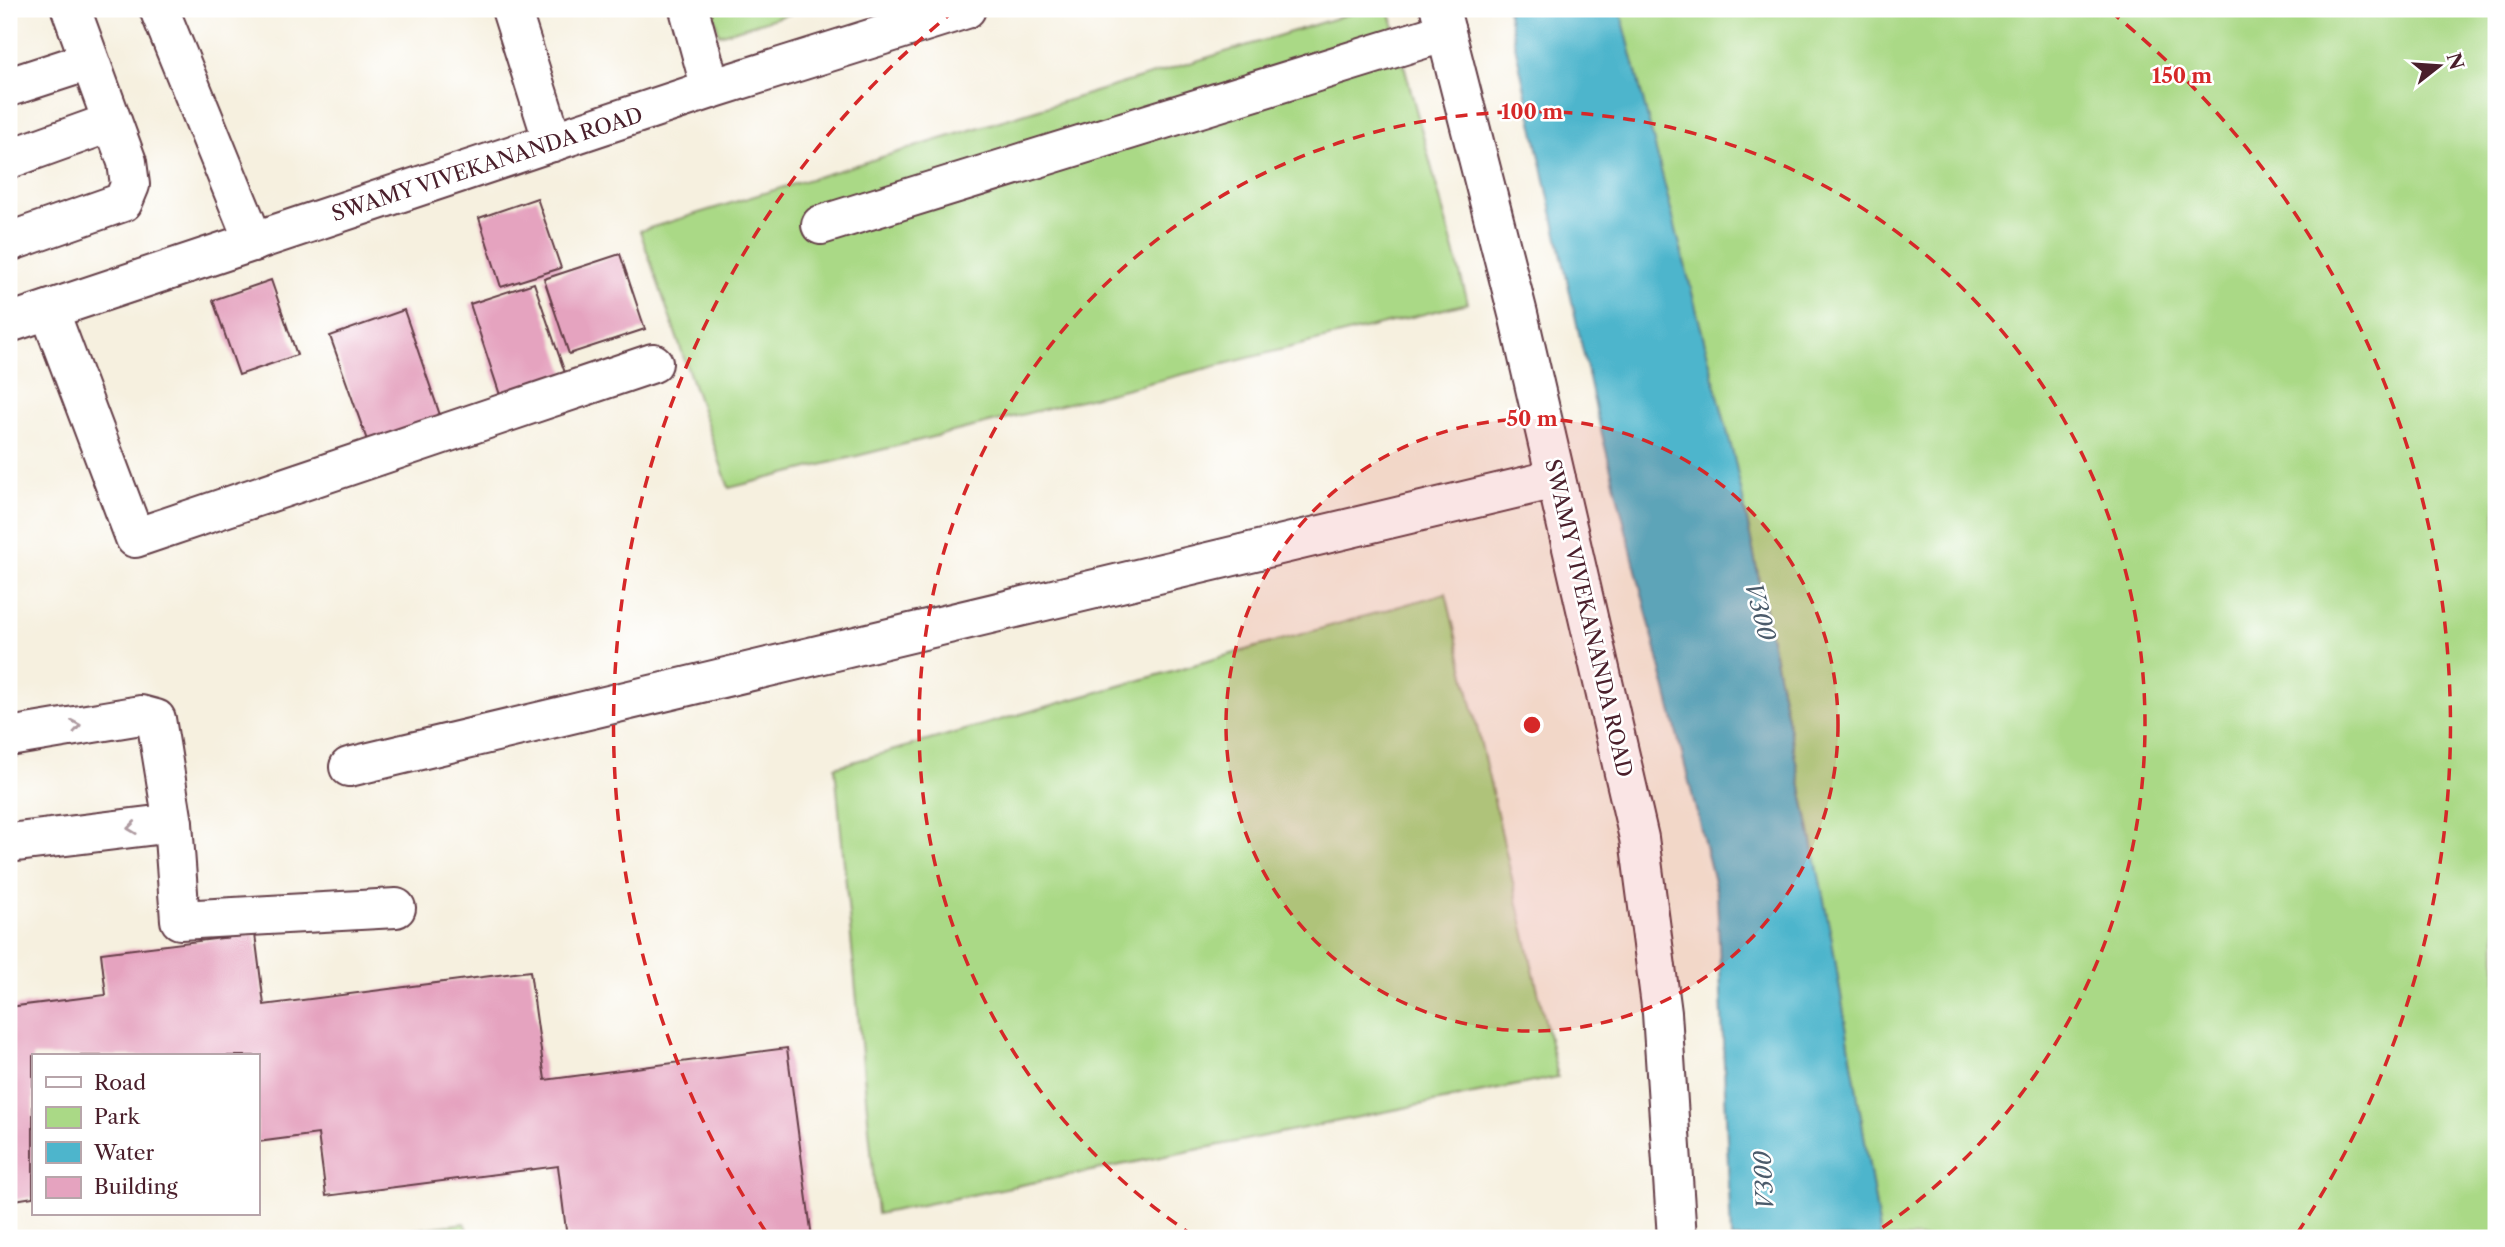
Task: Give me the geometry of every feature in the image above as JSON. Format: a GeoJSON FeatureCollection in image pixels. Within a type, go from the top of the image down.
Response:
{"type":"FeatureCollection","features":[{"type":"Feature","properties":{"kind":"street"},"geometry":{"type":"LineString","coordinates":[[9,242],[123,202],[130,185],[127,162],[71,9]]}},
{"type":"Feature","properties":{"kind":"street"},"geometry":{"type":"LineString","coordinates":[[159,9],[254,242]]}},
{"type":"Feature","properties":{"kind":"street"},"geometry":{"type":"LineString","coordinates":[[511,9],[553,142]]}},
{"type":"Feature","properties":{"kind":"street"},"geometry":{"type":"LineString","coordinates":[[690,9],[711,89]]}},
{"type":"Feature","properties":{"kind":"street","name":"SWAMY VIVEKANANDA ROAD"},"geometry":{"type":"LineString","coordinates":[[9,324],[711,89],[966,9]]}},
{"type":"Feature","properties":{"kind":"street"},"geometry":{"type":"LineString","coordinates":[[821,225],[1443,20]]}},
{"type":"Feature","properties":{"kind":"street","name":"SWAMY VIVEKANANDA ROAD"},"geometry":{"type":"LineString","coordinates":[[1443,20],[1518,314],[1639,838],[1662,1013],[1678,1238]]}},
{"type":"Feature","properties":{"kind":"street"},"geometry":{"type":"LineString","coordinates":[[9,87],[89,61]]}},
{"type":"Feature","properties":{"kind":"street"},"geometry":{"type":"LineString","coordinates":[[9,159],[112,122]]}},
{"type":"Feature","properties":{"kind":"street"},"geometry":{"type":"LineString","coordinates":[[49,310],[135,538],[653,363]]}},
{"type":"Feature","properties":{"kind":"street"},"geometry":{"type":"LineString","coordinates":[[349,767],[1035,601],[1556,479]]}},
{"type":"Feature","properties":{"kind":"street"},"geometry":{"type":"LineString","coordinates":[[9,737],[141,715],[156,719],[173,823],[180,920],[396,908]]}},
{"type":"Feature","properties":{"kind":"street"},"geometry":{"type":"LineString","coordinates":[[9,843],[173,823]]}},
{"type":"Feature","properties":{"kind":"green space"},"geometry":{"type":"Polygon","coordinates":[[[713,9],[806,9],[719,35],[713,9]]]}},
{"type":"Feature","properties":{"kind":"green space"},"geometry":{"type":"Polygon","coordinates":[[[1366,9],[1389,9],[1468,303],[729,488],[640,231],[1366,9]]]}},
{"type":"Feature","properties":{"kind":"green space"},"geometry":{"type":"Polygon","coordinates":[[[1620,9],[2496,9],[2496,1238],[1881,1238],[1831,935],[1736,466],[1620,9]]]}},
{"type":"Feature","properties":{"kind":"green space"},"geometry":{"type":"Polygon","coordinates":[[[1446,593],[1558,1077],[877,1214],[835,767],[1446,593]]]}},
{"type":"Feature","properties":{"kind":"green space"},"geometry":{"type":"Polygon","coordinates":[[[465,1223],[469,1238],[351,1238],[465,1223]]]}},
{"type":"Feature","properties":{"kind":"water","name":"V300"},"geometry":{"type":"Polygon","coordinates":[[[1507,9],[1620,9],[1736,466],[1831,935],[1881,1238],[1731,1238],[1717,894],[1596,410],[1507,9]]]}},
{"type":"Feature","properties":{"kind":"building"},"geometry":{"type":"Polygon","coordinates":[[[537,198],[561,268],[501,287],[479,218],[537,198]]]}},
{"type":"Feature","properties":{"kind":"building"},"geometry":{"type":"Polygon","coordinates":[[[620,254],[645,329],[569,354],[544,279],[620,254]]]}},
{"type":"Feature","properties":{"kind":"building"},"geometry":{"type":"Polygon","coordinates":[[[271,280],[297,355],[239,375],[213,300],[271,280]]]}},
{"type":"Feature","properties":{"kind":"building"},"geometry":{"type":"Polygon","coordinates":[[[534,283],[565,373],[500,395],[470,304],[534,283]]]}},
{"type":"Feature","properties":{"kind":"building"},"geometry":{"type":"Polygon","coordinates":[[[404,310],[441,418],[368,443],[330,336],[404,310]]]}},
{"type":"Feature","properties":{"kind":"building"},"geometry":{"type":"Polygon","coordinates":[[[255,934],[264,1005],[530,971],[545,1080],[787,1048],[812,1238],[567,1238],[558,1166],[326,1196],[318,1134],[259,1142],[259,1054],[32,1054],[32,1197],[9,1201],[9,1007],[106,995],[101,953],[255,934]]]}}]}
